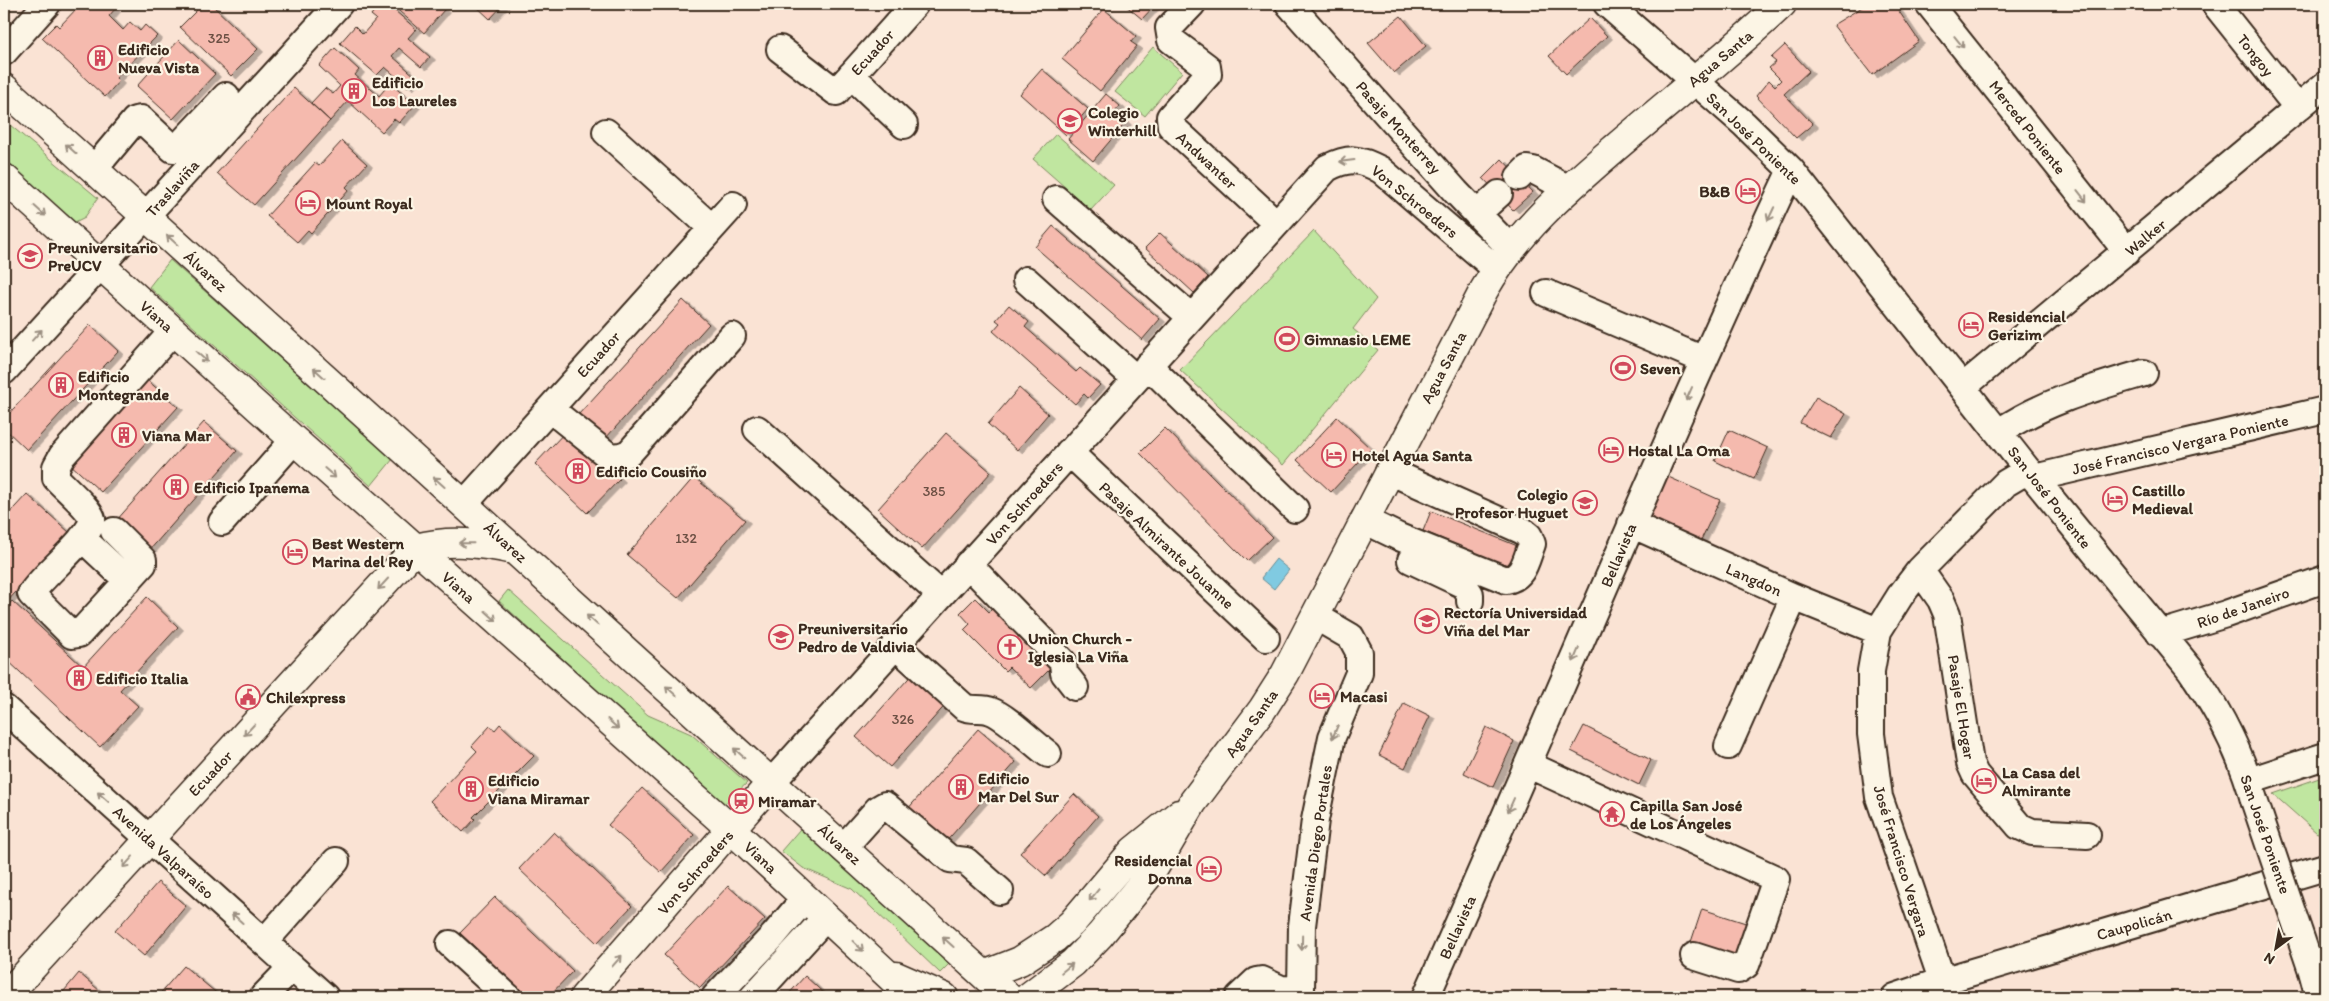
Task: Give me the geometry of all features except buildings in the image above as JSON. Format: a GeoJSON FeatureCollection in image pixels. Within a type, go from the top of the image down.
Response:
{"type":"FeatureCollection","features":[{"type":"Feature","properties":{"kind":"main road","name":"Agua Santa"},"geometry":{"type":"LineString","coordinates":[[1028,997],[1073,963],[1100,935],[1153,870],[1193,802],[1262,710],[1285,674],[1389,471],[1503,259],[1538,217],[1569,188],[1693,80],[1748,36],[1782,4]]}},
{"type":"Feature","properties":{"kind":"main road","name":"Álvarez"},"geometry":{"type":"LineString","coordinates":[[4,88],[1008,997]]}},
{"type":"Feature","properties":{"kind":"main road","name":"Viana"},"geometry":{"type":"LineString","coordinates":[[4,178],[294,440],[732,830],[912,997]]}},
{"type":"Feature","properties":{"kind":"main road"},"geometry":{"type":"LineString","coordinates":[[416,548],[464,542],[482,543],[514,550]]}},
{"type":"Feature","properties":{"kind":"main road","name":"Ecuador"},"geometry":{"type":"LineString","coordinates":[[5,997],[416,548]]}},
{"type":"Feature","properties":{"kind":"main road","name":"Von Schroeders"},"geometry":{"type":"LineString","coordinates":[[584,997],[732,830],[771,783]]}},
{"type":"Feature","properties":{"kind":"main road","name":"Agua Santa"},"geometry":{"type":"LineString","coordinates":[[984,975],[1020,961],[1055,938],[1072,923],[1133,852],[1193,802]]}},
{"type":"Feature","properties":{"kind":"main road"},"geometry":{"type":"LineString","coordinates":[[883,970],[944,997]]}},
{"type":"Feature","properties":{"kind":"street"},"geometry":{"type":"LineString","coordinates":[[4,52],[47,4]]}},
{"type":"Feature","properties":{"kind":"street","name":"Traslaviña"},"geometry":{"type":"LineString","coordinates":[[4,371],[146,216],[204,137],[339,4]]}},
{"type":"Feature","properties":{"kind":"street","name":"Ecuador"},"geometry":{"type":"LineString","coordinates":[[780,49],[836,92],[915,4]]}},
{"type":"Feature","properties":{"kind":"street","name":"Andwanter"},"geometry":{"type":"LineString","coordinates":[[1192,4],[1169,28],[1171,40],[1207,67],[1208,74],[1170,117],[1171,126],[1276,223]]}},
{"type":"Feature","properties":{"kind":"street","name":"Pasaje Monterrey"},"geometry":{"type":"LineString","coordinates":[[1289,4],[1477,214],[1503,259]]}},
{"type":"Feature","properties":{"kind":"street","name":"San José Poniente"},"geometry":{"type":"LineString","coordinates":[[1607,4],[1744,124],[1791,170],[2031,474],[2190,669],[2211,699],[2252,790],[2312,971],[2318,997]]}},
{"type":"Feature","properties":{"kind":"street","name":"Merced Poniente"},"geometry":{"type":"LineString","coordinates":[[1929,4],[2127,252]]}},
{"type":"Feature","properties":{"kind":"street","name":"Tongoy"},"geometry":{"type":"LineString","coordinates":[[2225,7],[2297,107]]}},
{"type":"Feature","properties":{"kind":"street"},"geometry":{"type":"LineString","coordinates":[[851,75],[904,125]]}},
{"type":"Feature","properties":{"kind":"street","name":"Walker"},"geometry":{"type":"LineString","coordinates":[[1964,387],[2325,85]]}},
{"type":"Feature","properties":{"kind":"street"},"geometry":{"type":"LineString","coordinates":[[94,169],[138,119],[173,149],[204,137],[226,96]]}},
{"type":"Feature","properties":{"kind":"street"},"geometry":{"type":"LineString","coordinates":[[606,132],[712,228]]}},
{"type":"Feature","properties":{"kind":"street","name":"Von Schroeders"},"geometry":{"type":"LineString","coordinates":[[771,783],[1327,168],[1342,160],[1363,160],[1381,170],[1503,259]]}},
{"type":"Feature","properties":{"kind":"street"},"geometry":{"type":"LineString","coordinates":[[1519,177],[1527,169],[1533,170],[1569,188]]}},
{"type":"Feature","properties":{"kind":"street","name":"Bellavista"},"geometry":{"type":"LineString","coordinates":[[1426,997],[1529,765],[1631,524],[1791,170]]}},
{"type":"Feature","properties":{"kind":"street"},"geometry":{"type":"LineString","coordinates":[[1477,214],[1499,194]]}},
{"type":"Feature","properties":{"kind":"street"},"geometry":{"type":"LineString","coordinates":[[1056,199],[1191,317]]}},
{"type":"Feature","properties":{"kind":"street","name":"Ecuador"},"geometry":{"type":"LineString","coordinates":[[464,504],[733,205]]}},
{"type":"Feature","properties":{"kind":"street"},"geometry":{"type":"LineString","coordinates":[[1026,280],[1142,372],[1295,509]]}},
{"type":"Feature","properties":{"kind":"street"},"geometry":{"type":"LineString","coordinates":[[1546,293],[1704,360]]}},
{"type":"Feature","properties":{"kind":"street"},"geometry":{"type":"LineString","coordinates":[[114,531],[142,560],[141,567],[79,634],[72,635],[31,594],[82,538],[90,527],[92,518],[56,478],[56,467],[62,456],[173,331]]}},
{"type":"Feature","properties":{"kind":"street"},"geometry":{"type":"LineString","coordinates":[[550,409],[610,457],[621,456],[629,452],[732,336]]}},
{"type":"Feature","properties":{"kind":"street"},"geometry":{"type":"LineString","coordinates":[[1998,432],[2016,420],[2071,395],[2144,373]]}},
{"type":"Feature","properties":{"kind":"street","name":"José Francisco Vergara Poniente"},"geometry":{"type":"LineString","coordinates":[[2031,474],[2325,410]]}},
{"type":"Feature","properties":{"kind":"street"},"geometry":{"type":"LineString","coordinates":[[757,430],[940,595]]}},
{"type":"Feature","properties":{"kind":"street"},"geometry":{"type":"LineString","coordinates":[[222,522],[294,440]]}},
{"type":"Feature","properties":{"kind":"street","name":"Pasaje Almirante Jouanne"},"geometry":{"type":"LineString","coordinates":[[1069,452],[1266,638]]}},
{"type":"Feature","properties":{"kind":"street"},"geometry":{"type":"LineString","coordinates":[[1360,528],[1399,537],[1506,580],[1514,579],[1520,575],[1532,544],[1529,536],[1523,531],[1389,471]]}},
{"type":"Feature","properties":{"kind":"street","name":"José Francisco Vergara"},"geometry":{"type":"LineString","coordinates":[[1945,989],[1879,797],[1871,734],[1871,671],[1878,631],[1900,596],[1920,570],[2006,483],[2031,474]]}},
{"type":"Feature","properties":{"kind":"street","name":"Langdon"},"geometry":{"type":"LineString","coordinates":[[1631,524],[1794,597],[1878,631]]}},
{"type":"Feature","properties":{"kind":"street"},"geometry":{"type":"LineString","coordinates":[[1360,528],[1393,551],[1459,582],[1467,588],[1470,601]]}},
{"type":"Feature","properties":{"kind":"street"},"geometry":{"type":"LineString","coordinates":[[82,538],[128,581]]}},
{"type":"Feature","properties":{"kind":"street"},"geometry":{"type":"LineString","coordinates":[[968,564],[1063,662],[1065,676],[1075,687]]}},
{"type":"Feature","properties":{"kind":"street","name":"Pasaje El Hogar"},"geometry":{"type":"LineString","coordinates":[[1920,570],[1941,600],[1947,614],[1970,763],[1975,774],[2018,826],[2032,832],[2087,835]]}},
{"type":"Feature","properties":{"kind":"street","name":"Río de Janeiro"},"geometry":{"type":"LineString","coordinates":[[2160,634],[2226,614],[2325,579]]}},
{"type":"Feature","properties":{"kind":"street"},"geometry":{"type":"LineString","coordinates":[[1728,746],[1794,597]]}},
{"type":"Feature","properties":{"kind":"street","name":"Avenida Diego Portales"},"geometry":{"type":"LineString","coordinates":[[1302,994],[1302,926],[1315,820],[1332,737],[1359,673],[1359,652],[1351,637],[1315,616]]}},
{"type":"Feature","properties":{"kind":"street"},"geometry":{"type":"LineString","coordinates":[[895,645],[964,707],[970,710],[992,711],[1048,754]]}},
{"type":"Feature","properties":{"kind":"street","name":"Avenida Valparaíso"},"geometry":{"type":"LineString","coordinates":[[4,708],[325,997]]}},
{"type":"Feature","properties":{"kind":"street"},"geometry":{"type":"LineString","coordinates":[[2252,790],[2325,756]]}},
{"type":"Feature","properties":{"kind":"street"},"geometry":{"type":"LineString","coordinates":[[1529,765],[1776,879],[1743,969],[1738,970],[1694,956]]}},
{"type":"Feature","properties":{"kind":"street"},"geometry":{"type":"LineString","coordinates":[[843,848],[878,809],[885,805],[950,858],[966,861],[1000,891]]}},
{"type":"Feature","properties":{"kind":"street"},"geometry":{"type":"LineString","coordinates":[[264,942],[336,861]]}},
{"type":"Feature","properties":{"kind":"street","name":"Caupolicán"},"geometry":{"type":"LineString","coordinates":[[1945,989],[2325,867]]}},
{"type":"Feature","properties":{"kind":"street"},"geometry":{"type":"LineString","coordinates":[[715,997],[774,936],[805,898]]}},
{"type":"Feature","properties":{"kind":"street"},"geometry":{"type":"LineString","coordinates":[[753,997],[826,918]]}},
{"type":"Feature","properties":{"kind":"street"},"geometry":{"type":"LineString","coordinates":[[450,944],[508,997]]}},
{"type":"Feature","properties":{"kind":"street"},"geometry":{"type":"LineString","coordinates":[[263,997],[292,967]]}},
{"type":"Feature","properties":{"kind":"street"},"geometry":{"type":"LineString","coordinates":[[1239,997],[1256,981],[1262,980],[1282,989],[1302,994]]}},
{"type":"Feature","properties":{"kind":"street"},"geometry":{"type":"LineString","coordinates":[[1895,997],[1945,989]]}},
{"type":"Feature","properties":{"kind":"green space"},"geometry":{"type":"Polygon","coordinates":[[[1153,47],[1182,72],[1145,116],[1115,92],[1153,47]]]}},
{"type":"Feature","properties":{"kind":"green space"},"geometry":{"type":"Polygon","coordinates":[[[4,120],[98,198],[85,217],[75,222],[4,160],[4,120]]]}},
{"type":"Feature","properties":{"kind":"green space"},"geometry":{"type":"Polygon","coordinates":[[[1056,134],[1114,185],[1091,210],[1033,159],[1056,134]]]}},
{"type":"Feature","properties":{"kind":"green space","name":"Gimnasio LEME"},"geometry":{"type":"Polygon","coordinates":[[[1314,231],[1376,299],[1353,329],[1378,350],[1283,465],[1180,370],[1314,231]]]}},
{"type":"Feature","properties":{"kind":"green space"},"geometry":{"type":"Polygon","coordinates":[[[170,260],[393,459],[371,486],[149,287],[170,260]]]}},
{"type":"Feature","properties":{"kind":"green space"},"geometry":{"type":"Polygon","coordinates":[[[508,590],[648,715],[691,734],[747,783],[723,805],[499,601],[508,590]]]}},
{"type":"Feature","properties":{"kind":"green space"},"geometry":{"type":"Polygon","coordinates":[[[2325,776],[2325,831],[2317,833],[2273,794],[2325,776]]]}},
{"type":"Feature","properties":{"kind":"green space"},"geometry":{"type":"Polygon","coordinates":[[[800,829],[950,963],[940,973],[852,889],[803,868],[781,851],[800,829]]]}},
{"type":"Feature","properties":{"kind":"water"},"geometry":{"type":"Polygon","coordinates":[[[1276,559],[1289,570],[1274,589],[1261,578],[1276,559]]]}},
{"type":"Feature","properties":{"kind":"place","name":"Edificio Nueva Vista"},"geometry":{"type":"Point","coordinates":[100,58]}},
{"type":"Feature","properties":{"kind":"place","name":"Edificio Los Laureles"},"geometry":{"type":"Point","coordinates":[354,91]}},
{"type":"Feature","properties":{"kind":"place","name":"Colegio Winterhill"},"geometry":{"type":"Point","coordinates":[1070,121]}},
{"type":"Feature","properties":{"kind":"place","name":"B&B"},"geometry":{"type":"Point","coordinates":[1748,191]}},
{"type":"Feature","properties":{"kind":"place","name":"Mount Royal"},"geometry":{"type":"Point","coordinates":[308,203]}},
{"type":"Feature","properties":{"kind":"place","name":"Preuniversitario PreUCV"},"geometry":{"type":"Point","coordinates":[30,256]}},
{"type":"Feature","properties":{"kind":"place","name":"Residencial Gerizim"},"geometry":{"type":"Point","coordinates":[1971,325]}},
{"type":"Feature","properties":{"kind":"place","name":"Gimnasio LEME"},"geometry":{"type":"Point","coordinates":[1287,339]}},
{"type":"Feature","properties":{"kind":"place","name":"Seven"},"geometry":{"type":"Point","coordinates":[1623,368]}},
{"type":"Feature","properties":{"kind":"place","name":"Edificio Montegrande"},"geometry":{"type":"Point","coordinates":[61,385]}},
{"type":"Feature","properties":{"kind":"place","name":"Viana Mar"},"geometry":{"type":"Point","coordinates":[124,435]}},
{"type":"Feature","properties":{"kind":"place","name":"Hostal La Oma"},"geometry":{"type":"Point","coordinates":[1611,450]}},
{"type":"Feature","properties":{"kind":"place","name":"Hotel Agua Santa"},"geometry":{"type":"Point","coordinates":[1334,455]}},
{"type":"Feature","properties":{"kind":"place","name":"Edificio Cousiño"},"geometry":{"type":"Point","coordinates":[578,471]}},
{"type":"Feature","properties":{"kind":"place","name":"Edificio Ipanema"},"geometry":{"type":"Point","coordinates":[176,487]}},
{"type":"Feature","properties":{"kind":"place","name":"Castillo Medieval"},"geometry":{"type":"Point","coordinates":[2115,499]}},
{"type":"Feature","properties":{"kind":"place","name":"Colegio Profesor Huguet"},"geometry":{"type":"Point","coordinates":[1585,503]}},
{"type":"Feature","properties":{"kind":"place","name":"Best Western Marina del Rey"},"geometry":{"type":"Point","coordinates":[295,552]}},
{"type":"Feature","properties":{"kind":"place","name":"Rectoría Universidad Viña del Mar"},"geometry":{"type":"Point","coordinates":[1427,621]}},
{"type":"Feature","properties":{"kind":"place","name":"Preuniversitario Pedro de Valdivia"},"geometry":{"type":"Point","coordinates":[781,637]}},
{"type":"Feature","properties":{"kind":"place","name":"Union Church - Iglesia La Viña"},"geometry":{"type":"Point","coordinates":[1010,647]}},
{"type":"Feature","properties":{"kind":"place","name":"Edificio Italia"},"geometry":{"type":"Point","coordinates":[79,678]}},
{"type":"Feature","properties":{"kind":"place","name":"Macasi"},"geometry":{"type":"Point","coordinates":[1322,696]}},
{"type":"Feature","properties":{"kind":"place","name":"Chilexpress"},"geometry":{"type":"Point","coordinates":[248,697]}},
{"type":"Feature","properties":{"kind":"place","name":"La Casa del Almirante"},"geometry":{"type":"Point","coordinates":[1984,781]}},
{"type":"Feature","properties":{"kind":"place","name":"Edificio Mar Del Sur"},"geometry":{"type":"Point","coordinates":[961,787]}},
{"type":"Feature","properties":{"kind":"place","name":"Edificio Viana Miramar"},"geometry":{"type":"Point","coordinates":[471,789]}},
{"type":"Feature","properties":{"kind":"place","name":"Miramar"},"geometry":{"type":"Point","coordinates":[741,801]}},
{"type":"Feature","properties":{"kind":"place","name":"Capilla San José de Los Ángeles"},"geometry":{"type":"Point","coordinates":[1612,814]}},
{"type":"Feature","properties":{"kind":"place","name":"Residencial Donna"},"geometry":{"type":"Point","coordinates":[1209,869]}}]}
